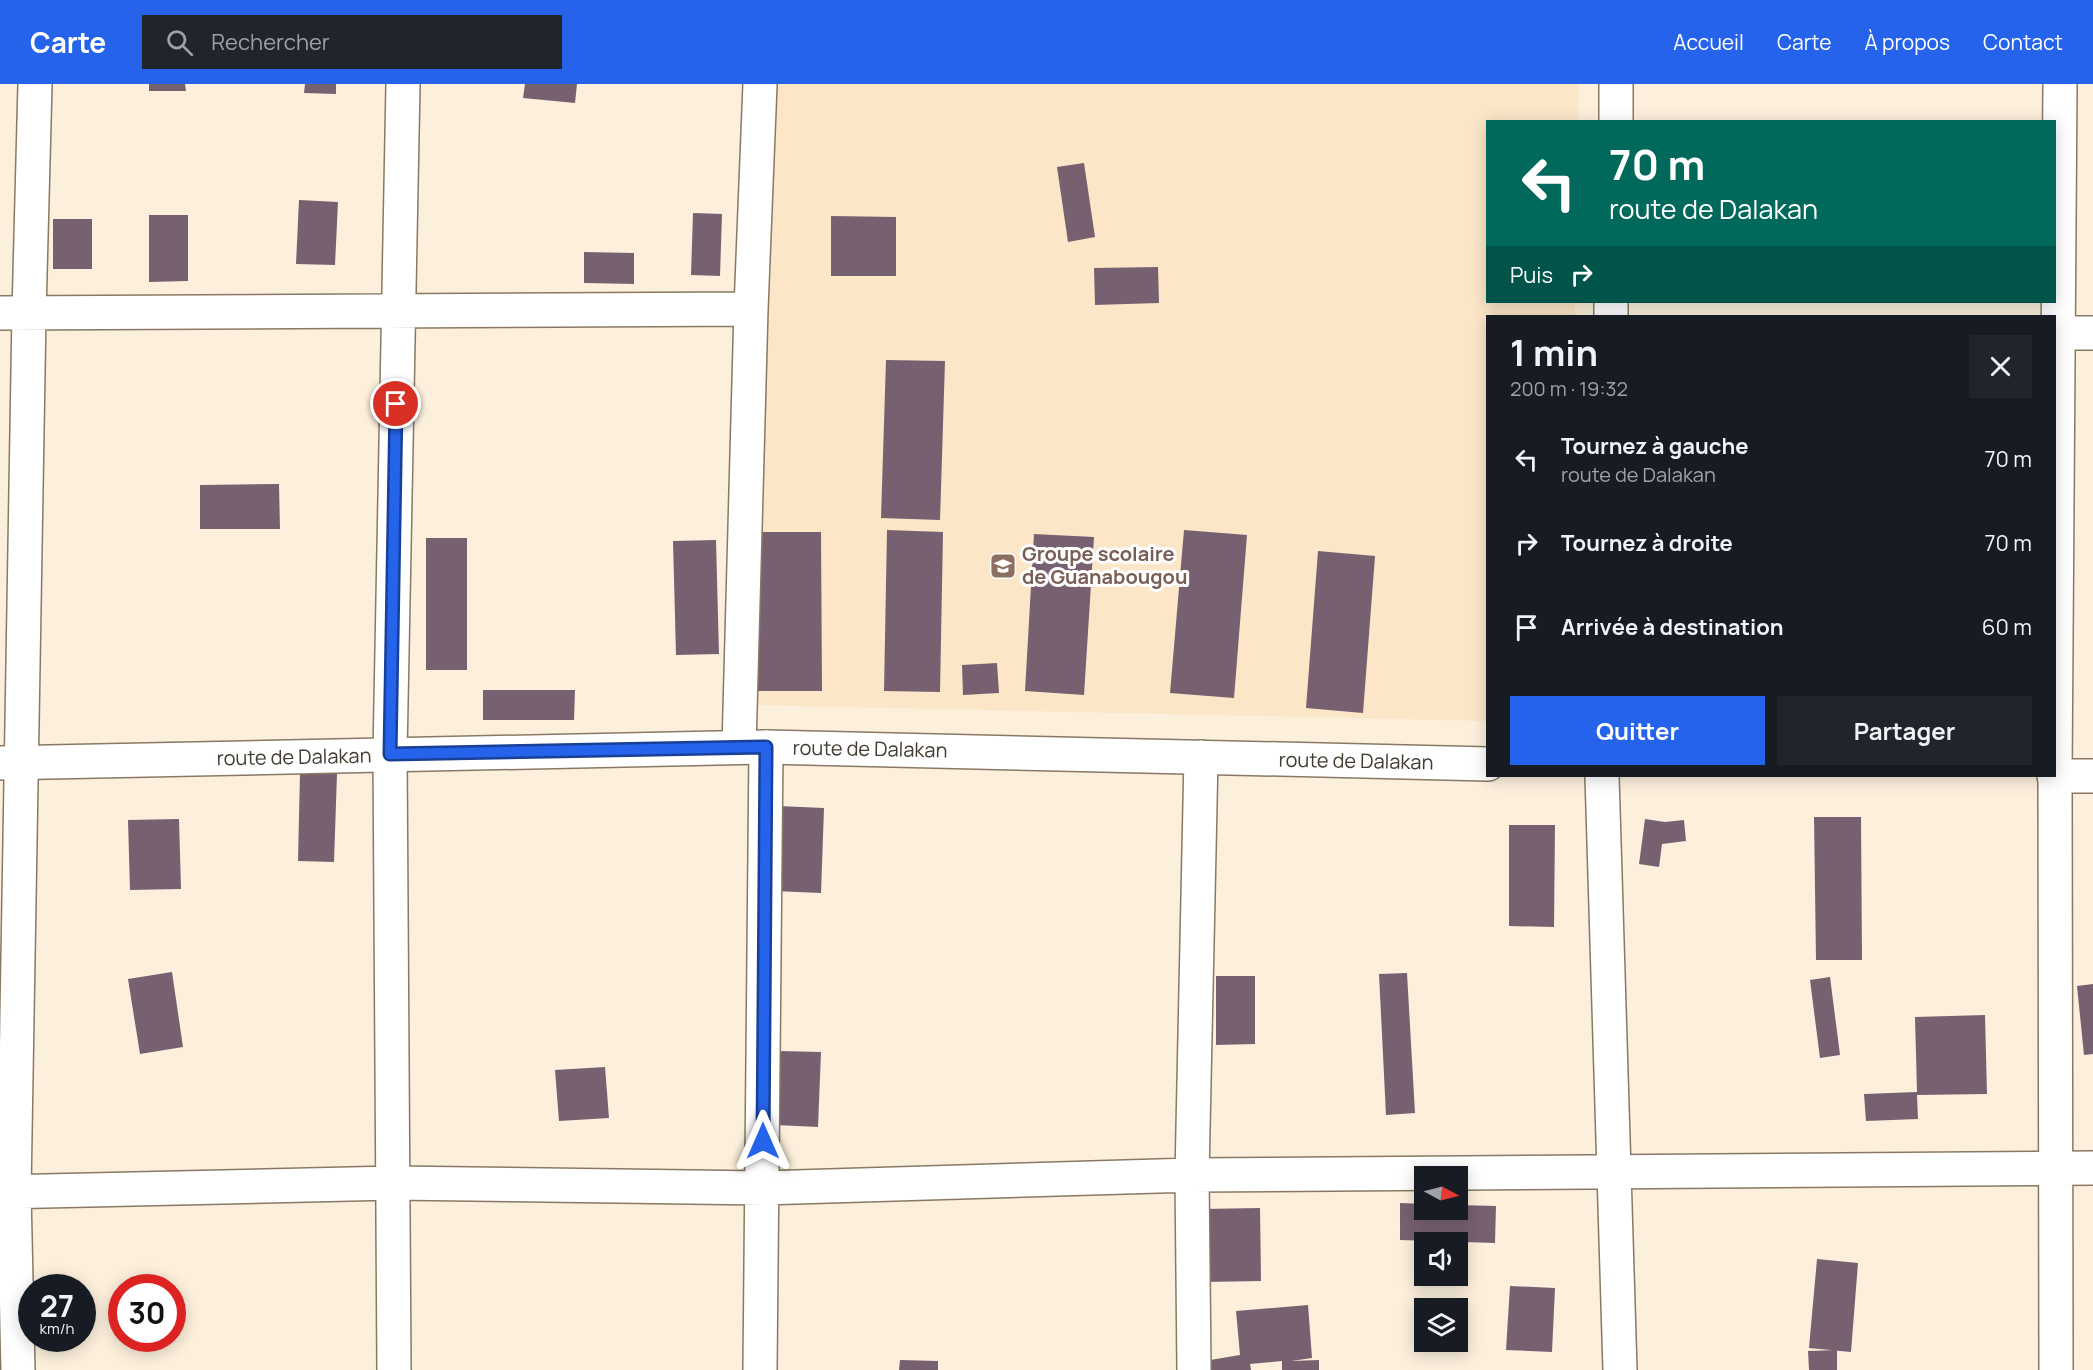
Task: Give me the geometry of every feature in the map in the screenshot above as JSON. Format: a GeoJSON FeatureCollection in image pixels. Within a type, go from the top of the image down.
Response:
{"type":"FeatureCollection","features":[{"type":"Feature","properties":{"kind":"street"},"geometry":{"type":"LineString","coordinates":[[18,1370],[7,1192],[14,313],[35,84]]}},
{"type":"Feature","properties":{"kind":"street"},"geometry":{"type":"LineString","coordinates":[[394,1370],[390,754],[403,84]]}},
{"type":"Feature","properties":{"kind":"street"},"geometry":{"type":"LineString","coordinates":[[759,84],[751,309],[752,747],[763,1188],[760,1370]]}},
{"type":"Feature","properties":{"kind":"street"},"geometry":{"type":"LineString","coordinates":[[1616,84],[1616,120]]}},
{"type":"Feature","properties":{"kind":"street"},"geometry":{"type":"LineString","coordinates":[[2060,84],[2056,333],[2093,333]]}},
{"type":"Feature","properties":{"kind":"street"},"geometry":{"type":"LineString","coordinates":[[14,313],[751,309]]}},
{"type":"Feature","properties":{"kind":"street","name":"route de Dalakan"},"geometry":{"type":"LineString","coordinates":[[10,763],[752,747],[1486,764]]}},
{"type":"Feature","properties":{"kind":"street"},"geometry":{"type":"LineString","coordinates":[[1194,1370],[1192,1175],[1201,757]]}},
{"type":"Feature","properties":{"kind":"street"},"geometry":{"type":"LineString","coordinates":[[2056,776],[2093,776]]}},
{"type":"Feature","properties":{"kind":"street"},"geometry":{"type":"LineString","coordinates":[[1602,777],[1620,1370]]}},
{"type":"Feature","properties":{"kind":"street"},"geometry":{"type":"LineString","coordinates":[[2054,777],[2056,1370]]}},
{"type":"Feature","properties":{"kind":"street"},"geometry":{"type":"LineString","coordinates":[[7,1192],[393,1183],[763,1188],[1192,1175],[2093,1168]]}},
{"type":"Feature","properties":{"kind":"shaded area"},"geometry":{"type":"Polygon","coordinates":[[[772,84],[1579,84],[1578,120],[1486,120],[1486,303],[1575,303],[1575,315],[1486,315],[1486,721],[752,705],[772,84]]]}},
{"type":"Feature","properties":{"kind":"building"},"geometry":{"type":"Polygon","coordinates":[[[149,84],[185,84],[186,91],[149,91],[149,84]]]}},
{"type":"Feature","properties":{"kind":"building"},"geometry":{"type":"Polygon","coordinates":[[[305,84],[336,84],[336,94],[304,93],[305,84]]]}},
{"type":"Feature","properties":{"kind":"building"},"geometry":{"type":"Polygon","coordinates":[[[525,84],[577,84],[575,103],[523,98],[525,84]]]}},
{"type":"Feature","properties":{"kind":"building"},"geometry":{"type":"Polygon","coordinates":[[[1084,163],[1095,237],[1068,242],[1057,167],[1084,163]]]}},
{"type":"Feature","properties":{"kind":"building"},"geometry":{"type":"Polygon","coordinates":[[[299,200],[338,202],[335,265],[296,264],[299,200]]]}},
{"type":"Feature","properties":{"kind":"building"},"geometry":{"type":"Polygon","coordinates":[[[693,213],[722,214],[720,276],[691,275],[693,213]]]}},
{"type":"Feature","properties":{"kind":"building"},"geometry":{"type":"Polygon","coordinates":[[[149,215],[188,215],[188,281],[149,282],[149,215]]]}},
{"type":"Feature","properties":{"kind":"building"},"geometry":{"type":"Polygon","coordinates":[[[831,216],[896,217],[896,276],[831,276],[831,216]]]}},
{"type":"Feature","properties":{"kind":"building"},"geometry":{"type":"Polygon","coordinates":[[[53,219],[92,219],[92,269],[53,269],[53,219]]]}},
{"type":"Feature","properties":{"kind":"building"},"geometry":{"type":"Polygon","coordinates":[[[584,252],[634,253],[634,284],[584,283],[584,252]]]}},
{"type":"Feature","properties":{"kind":"building"},"geometry":{"type":"Polygon","coordinates":[[[1158,267],[1159,303],[1095,305],[1094,268],[1158,267]]]}},
{"type":"Feature","properties":{"kind":"building"},"geometry":{"type":"Polygon","coordinates":[[[886,360],[945,361],[940,520],[881,518],[886,360]]]}},
{"type":"Feature","properties":{"kind":"building"},"geometry":{"type":"Polygon","coordinates":[[[279,484],[280,529],[200,529],[200,485],[279,484]]]}},
{"type":"Feature","properties":{"kind":"building"},"geometry":{"type":"Polygon","coordinates":[[[887,530],[943,532],[940,692],[884,691],[887,530]]]}},
{"type":"Feature","properties":{"kind":"building"},"geometry":{"type":"Polygon","coordinates":[[[1184,530],[1247,535],[1234,698],[1170,693],[1184,530]]]}},
{"type":"Feature","properties":{"kind":"building"},"geometry":{"type":"Polygon","coordinates":[[[752,532],[821,532],[822,691],[753,691],[752,532]]]}},
{"type":"Feature","properties":{"kind":"building"},"geometry":{"type":"Polygon","coordinates":[[[1034,534],[1094,537],[1084,695],[1025,691],[1034,534]]]}},
{"type":"Feature","properties":{"kind":"building"},"geometry":{"type":"Polygon","coordinates":[[[426,538],[467,538],[467,670],[426,670],[426,538]]]}},
{"type":"Feature","properties":{"kind":"building"},"geometry":{"type":"Polygon","coordinates":[[[716,540],[719,654],[676,655],[673,541],[716,540]]]}},
{"type":"Feature","properties":{"kind":"building"},"geometry":{"type":"Polygon","coordinates":[[[1318,551],[1375,556],[1363,713],[1306,708],[1318,551]]]}},
{"type":"Feature","properties":{"kind":"building"},"geometry":{"type":"Polygon","coordinates":[[[997,663],[999,693],[963,695],[962,665],[997,663]]]}},
{"type":"Feature","properties":{"kind":"building"},"geometry":{"type":"Polygon","coordinates":[[[483,690],[575,690],[574,720],[483,720],[483,690]]]}},
{"type":"Feature","properties":{"kind":"building"},"geometry":{"type":"Polygon","coordinates":[[[300,773],[337,774],[334,862],[298,861],[300,773]]]}},
{"type":"Feature","properties":{"kind":"building"},"geometry":{"type":"Polygon","coordinates":[[[778,806],[824,808],[821,893],[774,891],[778,806]]]}},
{"type":"Feature","properties":{"kind":"building"},"geometry":{"type":"Polygon","coordinates":[[[1814,817],[1861,817],[1862,960],[1816,960],[1814,817]]]}},
{"type":"Feature","properties":{"kind":"building"},"geometry":{"type":"Polygon","coordinates":[[[179,819],[181,889],[130,890],[128,820],[179,819]]]}},
{"type":"Feature","properties":{"kind":"building"},"geometry":{"type":"Polygon","coordinates":[[[1645,819],[1665,822],[1684,820],[1686,841],[1662,844],[1659,867],[1639,864],[1645,819]]]}},
{"type":"Feature","properties":{"kind":"building"},"geometry":{"type":"Polygon","coordinates":[[[1509,825],[1555,825],[1554,927],[1509,926],[1509,825]]]}},
{"type":"Feature","properties":{"kind":"building"},"geometry":{"type":"Polygon","coordinates":[[[172,972],[183,1047],[140,1054],[128,979],[172,972]]]}},
{"type":"Feature","properties":{"kind":"building"},"geometry":{"type":"Polygon","coordinates":[[[1407,973],[1415,1113],[1386,1115],[1379,974],[1407,973]]]}},
{"type":"Feature","properties":{"kind":"building"},"geometry":{"type":"Polygon","coordinates":[[[1216,976],[1255,976],[1255,1044],[1216,1045],[1216,976]]]}},
{"type":"Feature","properties":{"kind":"building"},"geometry":{"type":"Polygon","coordinates":[[[1830,977],[1840,1055],[1820,1058],[1810,980],[1830,977]]]}},
{"type":"Feature","properties":{"kind":"building"},"geometry":{"type":"Polygon","coordinates":[[[2093,984],[2093,1054],[2084,1055],[2077,986],[2093,984]]]}},
{"type":"Feature","properties":{"kind":"building"},"geometry":{"type":"Polygon","coordinates":[[[1985,1015],[1987,1094],[1917,1095],[1918,1119],[1866,1121],[1864,1094],[1917,1092],[1915,1017],[1985,1015]]]}},
{"type":"Feature","properties":{"kind":"building"},"geometry":{"type":"Polygon","coordinates":[[[779,1051],[821,1052],[818,1127],[776,1125],[779,1051]]]}},
{"type":"Feature","properties":{"kind":"building"},"geometry":{"type":"Polygon","coordinates":[[[605,1067],[609,1118],[559,1121],[555,1070],[605,1067]]]}},
{"type":"Feature","properties":{"kind":"building"},"geometry":{"type":"Polygon","coordinates":[[[1400,1203],[1414,1204],[1414,1220],[1468,1220],[1468,1205],[1496,1206],[1495,1243],[1468,1242],[1468,1232],[1414,1232],[1414,1240],[1400,1240],[1400,1203]]]}},
{"type":"Feature","properties":{"kind":"building"},"geometry":{"type":"Polygon","coordinates":[[[1260,1208],[1261,1281],[1204,1282],[1203,1209],[1260,1208]]]}},
{"type":"Feature","properties":{"kind":"building"},"geometry":{"type":"Polygon","coordinates":[[[1817,1259],[1858,1263],[1851,1352],[1809,1348],[1817,1259]]]}},
{"type":"Feature","properties":{"kind":"building"},"geometry":{"type":"Polygon","coordinates":[[[1510,1286],[1555,1288],[1552,1352],[1506,1350],[1510,1286]]]}},
{"type":"Feature","properties":{"kind":"building"},"geometry":{"type":"Polygon","coordinates":[[[1308,1305],[1312,1358],[1291,1361],[1319,1360],[1319,1370],[1282,1370],[1282,1361],[1250,1364],[1251,1370],[1206,1370],[1204,1361],[1240,1355],[1236,1311],[1308,1305]]]}},
{"type":"Feature","properties":{"kind":"building"},"geometry":{"type":"Polygon","coordinates":[[[1837,1350],[1837,1370],[1809,1370],[1808,1351],[1837,1350]]]}},
{"type":"Feature","properties":{"kind":"building"},"geometry":{"type":"Polygon","coordinates":[[[900,1360],[938,1361],[938,1370],[899,1370],[900,1360]]]}},
{"type":"Feature","properties":{"kind":"place","name":"Groupe scolaire de Guanabougou"},"geometry":{"type":"Point","coordinates":[1003,566]}},
{"type":"Feature","properties":{"kind":"route"},"geometry":{"type":"LineString","coordinates":[[396,404],[390,754],[766,747],[763,1141]]}}]}
